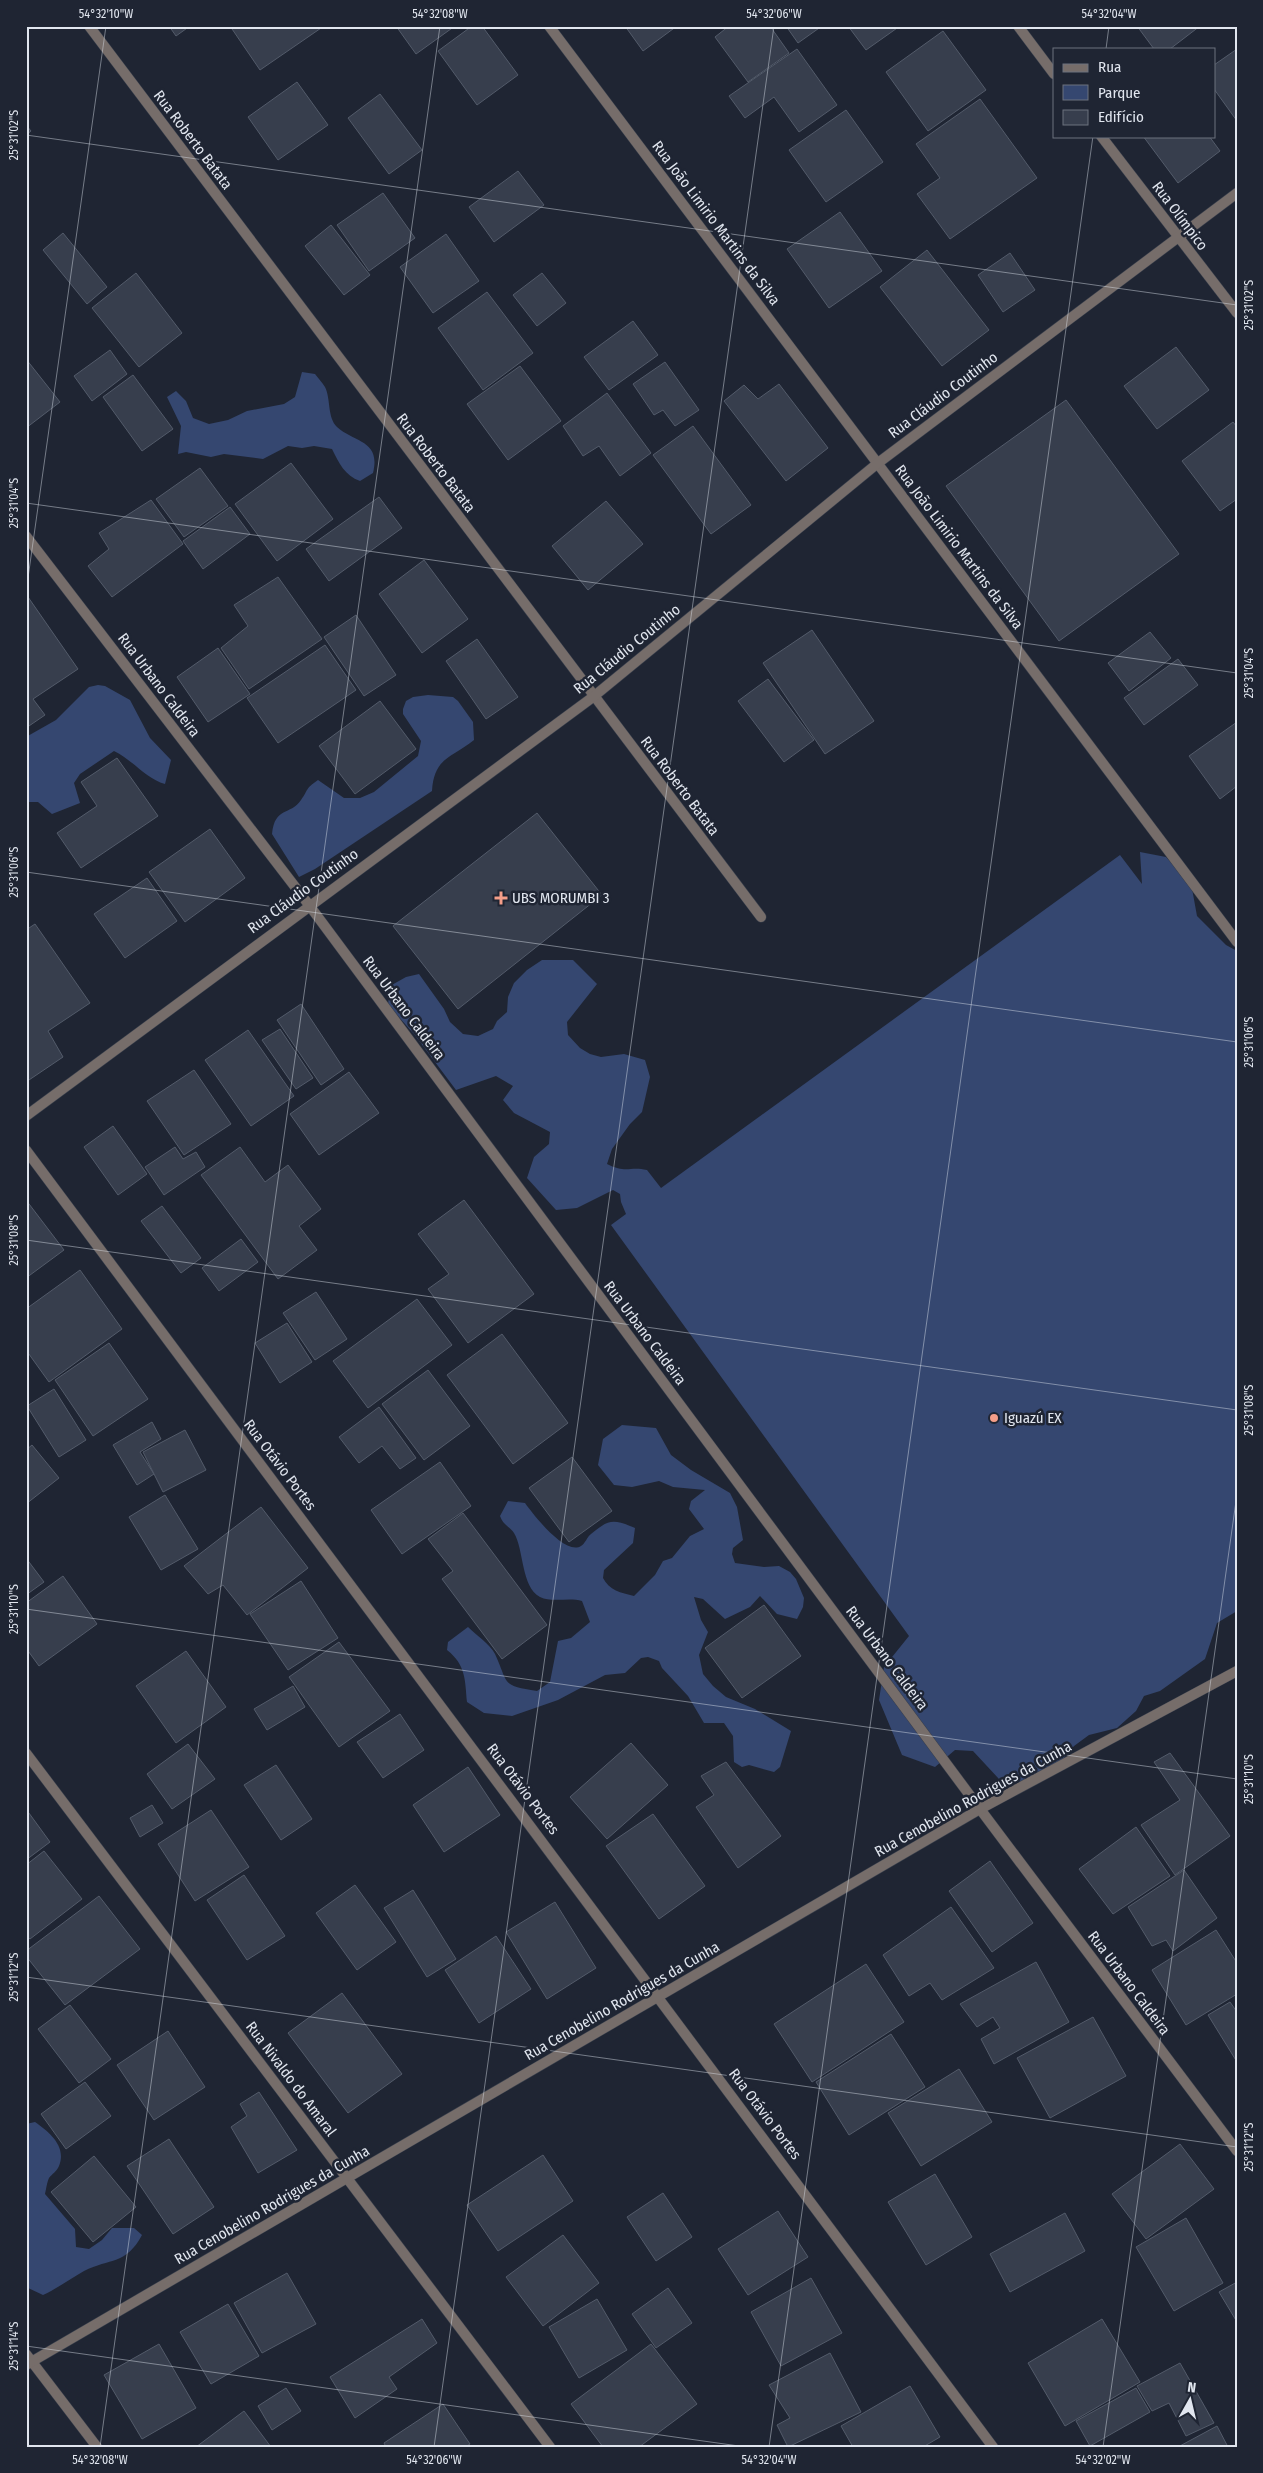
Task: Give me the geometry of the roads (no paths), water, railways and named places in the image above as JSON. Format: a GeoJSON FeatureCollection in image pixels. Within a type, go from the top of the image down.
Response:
{"type":"FeatureCollection","features":[{"type":"Feature","properties":{"kind":"street","name":"Rua Roberto Batata"},"geometry":{"type":"LineString","coordinates":[[89,26],[761,917]]}},
{"type":"Feature","properties":{"kind":"street","name":"Rua João Limirio Martins da Silva"},"geometry":{"type":"LineString","coordinates":[[548,26],[1237,942]]}},
{"type":"Feature","properties":{"kind":"street"},"geometry":{"type":"LineString","coordinates":[[1018,26],[1053,73]]}},
{"type":"Feature","properties":{"kind":"street","name":"Rua Olímpico"},"geometry":{"type":"LineString","coordinates":[[1102,138],[1177,238],[1237,313]]}},
{"type":"Feature","properties":{"kind":"street","name":"Rua Cláudio Coutinho"},"geometry":{"type":"LineString","coordinates":[[26,1116],[309,905],[594,697],[878,463],[1237,193]]}},
{"type":"Feature","properties":{"kind":"street","name":"Rua Urbano Caldeira"},"geometry":{"type":"LineString","coordinates":[[26,536],[309,905],[980,1809],[1237,2151]]}},
{"type":"Feature","properties":{"kind":"street","name":"Rua Otávio Portes"},"geometry":{"type":"LineString","coordinates":[[26,1150],[659,1996],[993,2447]]}},
{"type":"Feature","properties":{"kind":"street","name":"Rua Cenobelino Rodrigues da Cunha"},"geometry":{"type":"LineString","coordinates":[[28,2360],[347,2179],[980,1809],[1237,1671]]}},
{"type":"Feature","properties":{"kind":"street","name":"Rua Nivaldo do Amaral"},"geometry":{"type":"LineString","coordinates":[[26,1753],[550,2447]]}},
{"type":"Feature","properties":{"kind":"street"},"geometry":{"type":"LineString","coordinates":[[28,2360],[97,2447]]}},
{"type":"Feature","properties":{"kind":"place","name":"UBS MORUMBI 3"},"geometry":{"type":"Point","coordinates":[501,898]}},
{"type":"Feature","properties":{"kind":"place","name":"Iguazú EX"},"geometry":{"type":"Point","coordinates":[994,1418]}}]}
